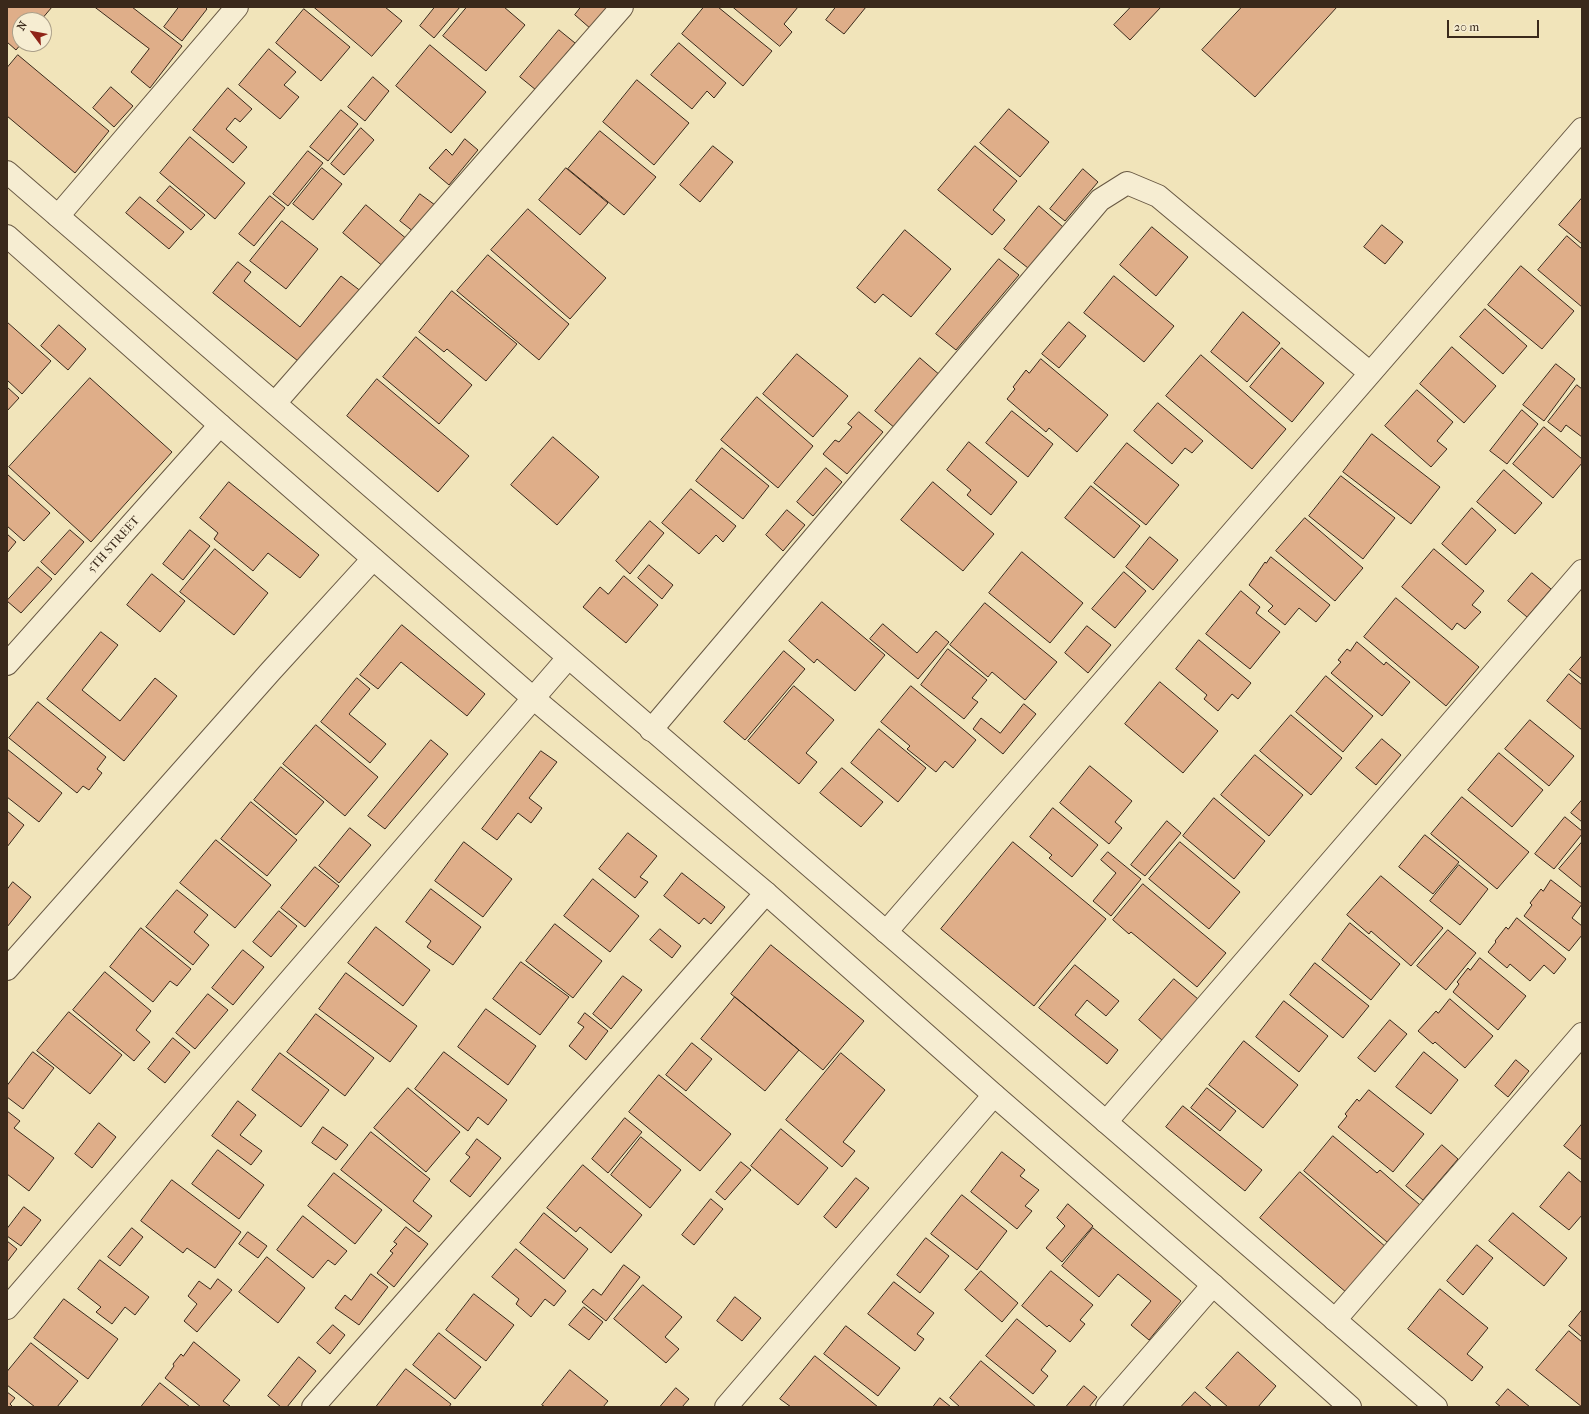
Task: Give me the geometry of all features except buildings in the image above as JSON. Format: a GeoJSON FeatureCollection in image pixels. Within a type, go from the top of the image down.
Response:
{"type":"FeatureCollection","features":[{"type":"Feature","properties":{"kind":"street"},"geometry":{"type":"LineString","coordinates":[[58,216],[237,7]]}},
{"type":"Feature","properties":{"kind":"street"},"geometry":{"type":"LineString","coordinates":[[275,403],[622,7]]}},
{"type":"Feature","properties":{"kind":"street"},"geometry":{"type":"LineString","coordinates":[[886,932],[1582,129]]}},
{"type":"Feature","properties":{"kind":"street"},"geometry":{"type":"LineString","coordinates":[[7,172],[1436,1407]]}},
{"type":"Feature","properties":{"kind":"street"},"geometry":{"type":"LineString","coordinates":[[651,730],[1100,200],[1127,183],[1158,196],[1370,373]]}},
{"type":"Feature","properties":{"kind":"street"},"geometry":{"type":"LineString","coordinates":[[7,236],[220,425],[533,698],[766,893],[1350,1407]]}},
{"type":"Feature","properties":{"kind":"street","name":"5TH STREET"},"geometry":{"type":"LineString","coordinates":[[7,664],[220,425]]}},
{"type":"Feature","properties":{"kind":"street"},"geometry":{"type":"LineString","coordinates":[[7,969],[270,672],[373,559]]}},
{"type":"Feature","properties":{"kind":"street"},"geometry":{"type":"LineString","coordinates":[[1106,1122],[1582,571]]}},
{"type":"Feature","properties":{"kind":"street"},"geometry":{"type":"LineString","coordinates":[[7,1308],[568,658]]}},
{"type":"Feature","properties":{"kind":"street"},"geometry":{"type":"LineString","coordinates":[[314,1407],[766,893]]}},
{"type":"Feature","properties":{"kind":"street"},"geometry":{"type":"LineString","coordinates":[[1335,1320],[1582,1034]]}},
{"type":"Feature","properties":{"kind":"street"},"geometry":{"type":"LineString","coordinates":[[726,1407],[994,1095]]}},
{"type":"Feature","properties":{"kind":"street"},"geometry":{"type":"LineString","coordinates":[[1107,1407],[1213,1285]]}}]}
